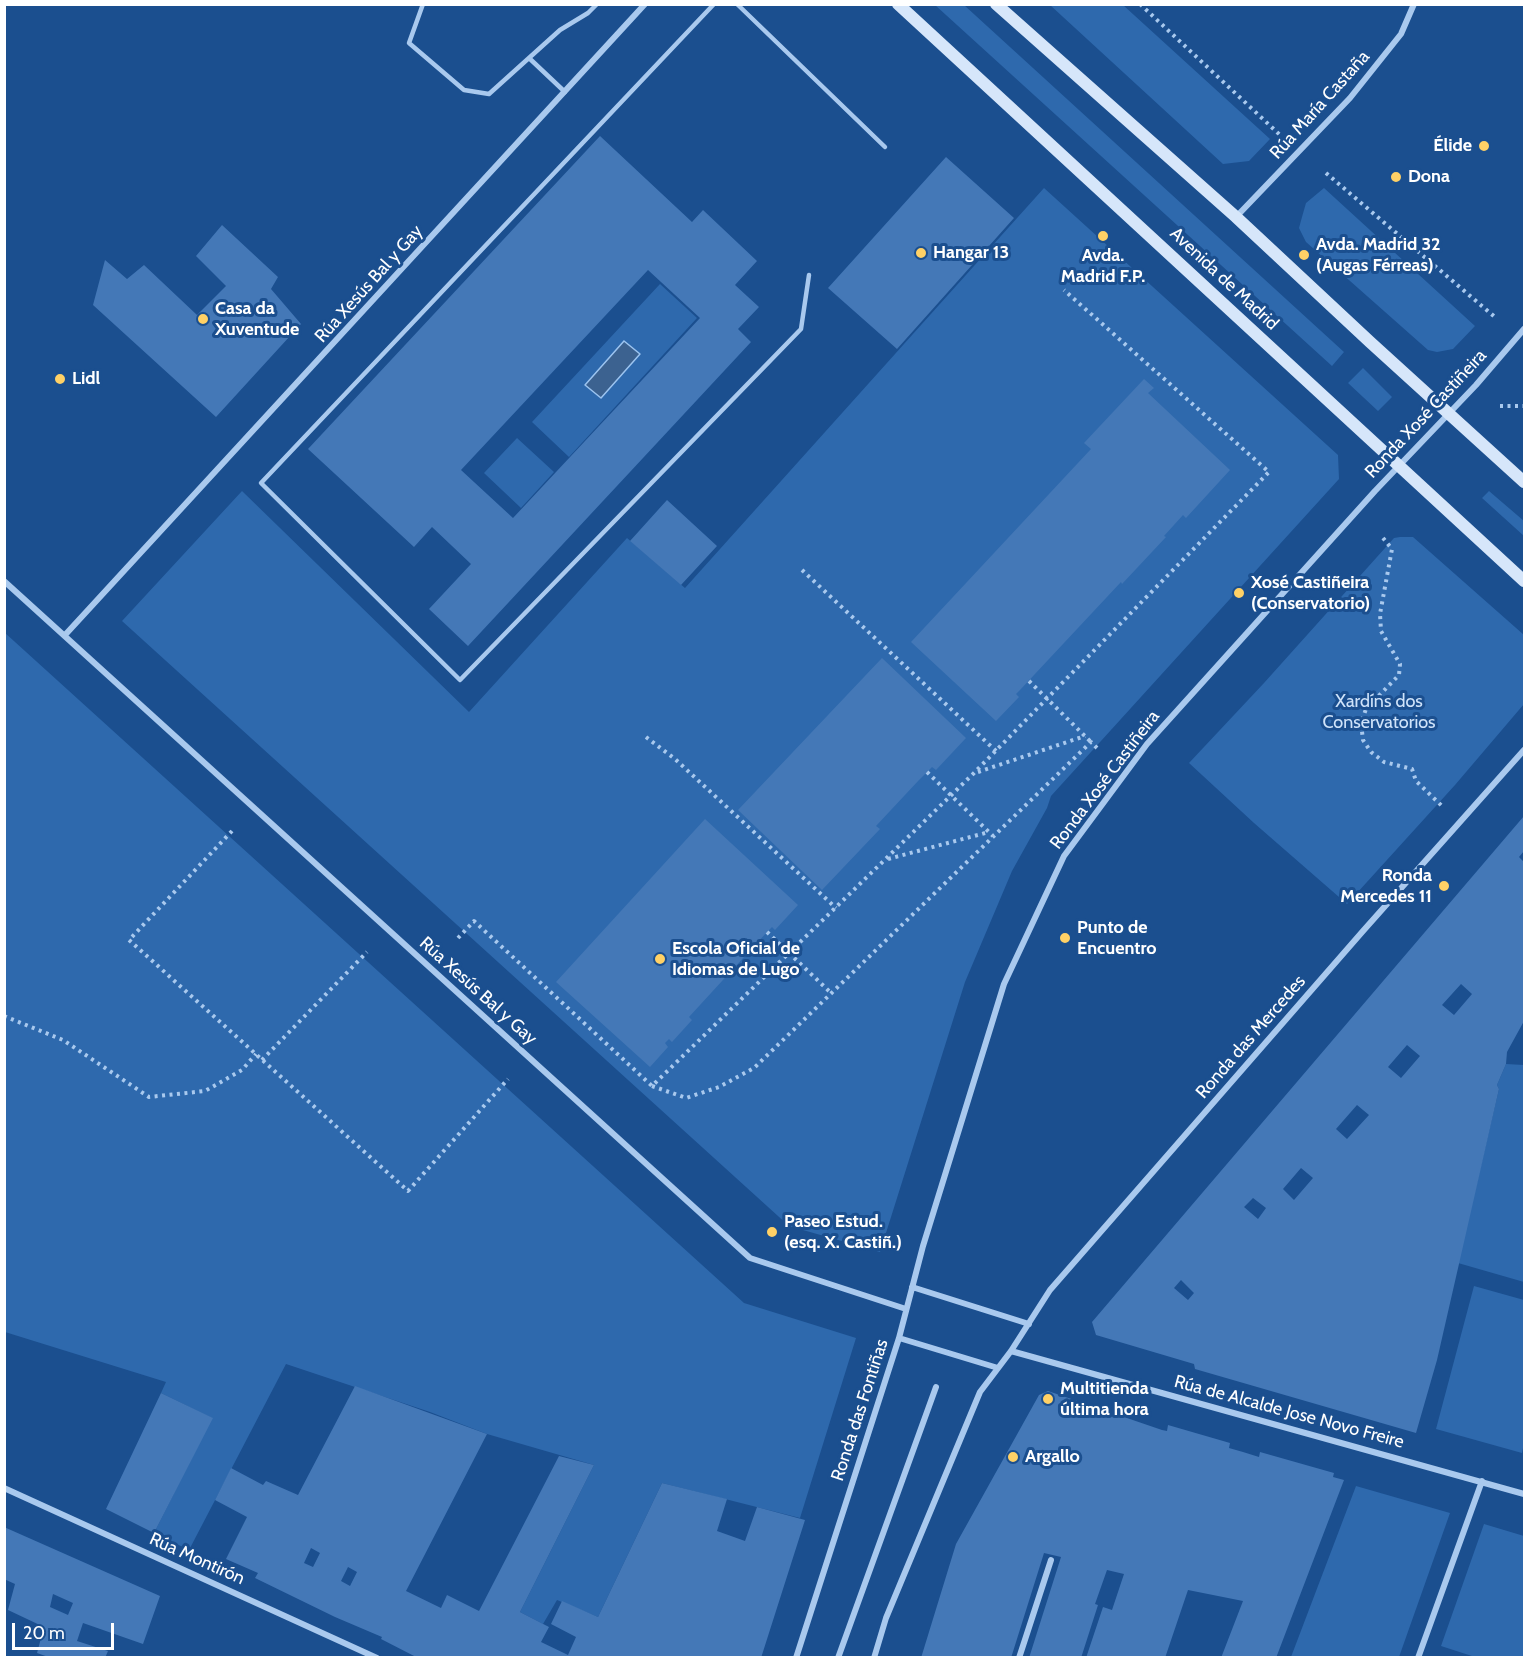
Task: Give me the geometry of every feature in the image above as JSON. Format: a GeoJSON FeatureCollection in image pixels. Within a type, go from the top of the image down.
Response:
{"type":"FeatureCollection","features":[{"type":"Feature","properties":{"kind":"street","name":"Rúa Xesús Bal y Gay"},"geometry":{"type":"LineString","coordinates":[[65,635],[645,4]]}},
{"type":"Feature","properties":{"kind":"street","name":"Avenida de Madrid"},"geometry":{"type":"LineString","coordinates":[[898,4],[1524,581]]}},
{"type":"Feature","properties":{"kind":"street"},"geometry":{"type":"LineString","coordinates":[[996,4],[1236,217],[1524,482]]}},
{"type":"Feature","properties":{"kind":"street","name":"Rúa María Castaña"},"geometry":{"type":"LineString","coordinates":[[1236,217],[1350,98],[1401,34],[1414,4]]}},
{"type":"Feature","properties":{"kind":"street","name":"Ronda Xosé Castiñeira"},"geometry":{"type":"LineString","coordinates":[[912,1287],[926,1234],[1004,984],[1064,856],[1147,744],[1524,329]]}},
{"type":"Feature","properties":{"kind":"street","name":"Rúa Xesús Bal y Gay"},"geometry":{"type":"LineString","coordinates":[[4,580],[750,1258],[906,1309]]}},
{"type":"Feature","properties":{"kind":"street","name":"Ronda das Mercedes"},"geometry":{"type":"LineString","coordinates":[[1011,1351],[1050,1290],[1524,750]]}},
{"type":"Feature","properties":{"kind":"street"},"geometry":{"type":"LineString","coordinates":[[912,1287],[1029,1324]]}},
{"type":"Feature","properties":{"kind":"street","name":"Ronda das Fontiñas"},"geometry":{"type":"LineString","coordinates":[[796,1658],[898,1338],[912,1287]]}},
{"type":"Feature","properties":{"kind":"street"},"geometry":{"type":"LineString","coordinates":[[898,1338],[998,1368]]}},
{"type":"Feature","properties":{"kind":"street"},"geometry":{"type":"LineString","coordinates":[[874,1658],[886,1618],[980,1392],[1011,1351]]}},
{"type":"Feature","properties":{"kind":"street","name":"Rúa de Alcalde Jose Novo Freire"},"geometry":{"type":"LineString","coordinates":[[1011,1351],[1524,1494]]}},
{"type":"Feature","properties":{"kind":"street"},"geometry":{"type":"LineString","coordinates":[[838,1658],[936,1387]]}},
{"type":"Feature","properties":{"kind":"street"},"geometry":{"type":"LineString","coordinates":[[1418,1658],[1482,1481]]}},
{"type":"Feature","properties":{"kind":"street","name":"Rúa Montirón"},"geometry":{"type":"LineString","coordinates":[[4,1488],[377,1658]]}},
{"type":"Feature","properties":{"kind":"street"},"geometry":{"type":"LineString","coordinates":[[1019,1658],[1051,1560]]}},
{"type":"Feature","properties":{"kind":"lane"},"geometry":{"type":"LineString","coordinates":[[423,4],[409,43],[465,90],[489,94],[560,30],[588,13],[597,4]]}},
{"type":"Feature","properties":{"kind":"lane"},"geometry":{"type":"LineString","coordinates":[[714,4],[261,483],[460,680],[801,329],[808,275]]}},
{"type":"Feature","properties":{"kind":"lane"},"geometry":{"type":"LineString","coordinates":[[736,4],[885,147]]}},
{"type":"Feature","properties":{"kind":"lane"},"geometry":{"type":"LineString","coordinates":[[529,58],[565,92]]}},
{"type":"Feature","properties":{"kind":"path"},"geometry":{"type":"LineString","coordinates":[[1140,4],[1281,135]]}},
{"type":"Feature","properties":{"kind":"path"},"geometry":{"type":"LineString","coordinates":[[1326,173],[1496,318]]}},
{"type":"Feature","properties":{"kind":"path"},"geometry":{"type":"LineString","coordinates":[[652,1086],[974,773],[1269,472],[1064,290]]}},
{"type":"Feature","properties":{"kind":"path"},"geometry":{"type":"LineString","coordinates":[[1500,406],[1524,406]]}},
{"type":"Feature","properties":{"kind":"path"},"geometry":{"type":"LineString","coordinates":[[1383,538],[1392,549],[1380,614],[1381,631],[1400,664],[1399,675],[1366,709],[1361,723],[1363,740],[1371,752],[1384,762],[1412,769],[1416,781],[1443,807]]}},
{"type":"Feature","properties":{"kind":"path"},"geometry":{"type":"LineString","coordinates":[[802,570],[996,751]]}},
{"type":"Feature","properties":{"kind":"path"},"geometry":{"type":"LineString","coordinates":[[1029,681],[1099,750]]}},
{"type":"Feature","properties":{"kind":"path"},"geometry":{"type":"LineString","coordinates":[[974,773],[1085,736]]}},
{"type":"Feature","properties":{"kind":"path"},"geometry":{"type":"LineString","coordinates":[[646,738],[675,759],[836,908]]}},
{"type":"Feature","properties":{"kind":"path"},"geometry":{"type":"LineString","coordinates":[[458,938],[474,921],[652,1086],[686,1098],[719,1087],[754,1068],[1091,742]]}},
{"type":"Feature","properties":{"kind":"path"},"geometry":{"type":"LineString","coordinates":[[927,772],[993,836]]}},
{"type":"Feature","properties":{"kind":"path"},"geometry":{"type":"LineString","coordinates":[[232,831],[129,940],[262,1060],[408,1191],[508,1079]]}},
{"type":"Feature","properties":{"kind":"path"},"geometry":{"type":"LineString","coordinates":[[886,859],[989,832]]}},
{"type":"Feature","properties":{"kind":"path"},"geometry":{"type":"LineString","coordinates":[[767,932],[831,993]]}},
{"type":"Feature","properties":{"kind":"path"},"geometry":{"type":"LineString","coordinates":[[262,1060],[367,952]]}},
{"type":"Feature","properties":{"kind":"path"},"geometry":{"type":"LineString","coordinates":[[4,1016],[63,1040],[149,1097],[205,1091],[242,1070],[256,1054]]}},
{"type":"Feature","properties":{"kind":"green space"},"geometry":{"type":"Polygon","coordinates":[[[935,5],[964,5],[1344,352],[1332,366],[935,5]]]}},
{"type":"Feature","properties":{"kind":"green space"},"geometry":{"type":"Polygon","coordinates":[[[1050,5],[1123,5],[1270,139],[1249,161],[1223,164],[1050,5]]]}},
{"type":"Feature","properties":{"kind":"green space"},"geometry":{"type":"Polygon","coordinates":[[[1044,188],[1338,455],[1339,479],[1051,796],[1047,808],[1012,871],[965,982],[880,1252],[789,1226],[122,621],[242,491],[469,712],[627,538],[685,588],[1044,188]]]}},
{"type":"Feature","properties":{"kind":"green space"},"geometry":{"type":"Polygon","coordinates":[[[1324,188],[1475,326],[1453,349],[1437,352],[1428,350],[1306,242],[1299,228],[1306,203],[1324,188]]]}},
{"type":"Feature","properties":{"kind":"green space"},"geometry":{"type":"Polygon","coordinates":[[[660,284],[697,318],[569,457],[532,422],[660,284]]]}},
{"type":"Feature","properties":{"kind":"green space"},"geometry":{"type":"Polygon","coordinates":[[[1363,368],[1392,397],[1378,411],[1348,383],[1363,368]]]}},
{"type":"Feature","properties":{"kind":"green space"},"geometry":{"type":"Polygon","coordinates":[[[517,438],[554,472],[521,508],[484,473],[517,438]]]}},
{"type":"Feature","properties":{"kind":"green space"},"geometry":{"type":"Polygon","coordinates":[[[1489,491],[1524,521],[1524,536],[1482,498],[1489,491]]]}},
{"type":"Feature","properties":{"kind":"green space","name":"Xardíns dos Conservatorios"},"geometry":{"type":"Polygon","coordinates":[[[1413,537],[1524,635],[1524,704],[1455,785],[1347,904],[1189,763],[1394,538],[1413,537]]]}},
{"type":"Feature","properties":{"kind":"green space"},"geometry":{"type":"Polygon","coordinates":[[[4,632],[744,1303],[856,1338],[800,1518],[662,1483],[598,1617],[557,1600],[543,1624],[520,1612],[594,1465],[487,1434],[430,1412],[286,1364],[189,1550],[154,1533],[212,1418],[161,1393],[166,1382],[5,1332],[4,632]]]}},
{"type":"Feature","properties":{"kind":"green space"},"geometry":{"type":"Polygon","coordinates":[[[1506,1064],[1524,1065],[1524,1282],[1458,1263],[1499,1089],[1497,1085],[1506,1064]]]}},
{"type":"Feature","properties":{"kind":"green space"},"geometry":{"type":"Polygon","coordinates":[[[1474,1286],[1524,1300],[1524,1443],[1522,1453],[1436,1429],[1474,1286]]]}},
{"type":"Feature","properties":{"kind":"green space"},"geometry":{"type":"Polygon","coordinates":[[[1356,1486],[1450,1513],[1399,1657],[1291,1657],[1356,1486]]]}},
{"type":"Feature","properties":{"kind":"green space"},"geometry":{"type":"Polygon","coordinates":[[[1484,1524],[1524,1536],[1524,1657],[1475,1657],[1441,1646],[1484,1524]]]}},
{"type":"Feature","properties":{"kind":"shaded area"},"geometry":{"type":"Polygon","coordinates":[[[624,341],[640,354],[601,398],[585,385],[624,341]]]}},
{"type":"Feature","properties":{"kind":"building"},"geometry":{"type":"Polygon","coordinates":[[[600,136],[692,222],[703,210],[757,261],[735,285],[759,307],[738,329],[751,342],[468,646],[429,609],[471,564],[432,527],[414,547],[308,449],[600,136]],[[648,270],[461,470],[513,518],[700,318],[648,270]]]}},
{"type":"Feature","properties":{"kind":"building","name":"Hangar 13"},"geometry":{"type":"Polygon","coordinates":[[[946,157],[1014,218],[897,349],[828,288],[946,157]]]}},
{"type":"Feature","properties":{"kind":"building","name":"Casa da Xuventude"},"geometry":{"type":"Polygon","coordinates":[[[222,225],[278,277],[271,289],[301,324],[216,417],[93,305],[105,260],[127,279],[144,265],[197,315],[226,286],[196,256],[222,225]]]}},
{"type":"Feature","properties":{"kind":"building"},"geometry":{"type":"Polygon","coordinates":[[[1144,379],[1154,388],[1148,393],[1230,470],[1186,518],[1183,515],[1164,536],[1166,537],[1016,694],[1019,697],[996,721],[911,642],[1091,449],[1084,443],[1144,379]]]}},
{"type":"Feature","properties":{"kind":"building"},"geometry":{"type":"Polygon","coordinates":[[[667,500],[717,546],[681,585],[630,541],[667,500]]]}},
{"type":"Feature","properties":{"kind":"building"},"geometry":{"type":"Polygon","coordinates":[[[882,658],[966,738],[936,770],[932,767],[919,780],[876,826],[880,829],[822,890],[738,810],[882,658]]]}},
{"type":"Feature","properties":{"kind":"building"},"geometry":{"type":"Polygon","coordinates":[[[1524,816],[1524,851],[1519,857],[1524,862],[1524,1021],[1507,1052],[1506,1064],[1497,1085],[1499,1089],[1437,1360],[1416,1433],[1195,1369],[1194,1364],[1096,1335],[1092,1322],[1524,816]],[[1461,984],[1442,1005],[1454,1015],[1472,994],[1461,984]],[[1407,1045],[1388,1067],[1401,1078],[1420,1056],[1407,1045]],[[1357,1105],[1336,1129],[1347,1139],[1369,1115],[1357,1105]],[[1301,1168],[1283,1189],[1294,1200],[1313,1178],[1301,1168]],[[1253,1198],[1244,1207],[1258,1219],[1266,1208],[1253,1198]],[[1181,1280],[1174,1288],[1188,1300],[1194,1293],[1181,1280]]]}},
{"type":"Feature","properties":{"kind":"building","name":"Escola Oficial de Idiomas de Lugo"},"geometry":{"type":"Polygon","coordinates":[[[705,819],[798,905],[775,930],[772,927],[767,932],[689,1017],[692,1020],[672,1042],[669,1039],[665,1043],[668,1047],[650,1067],[556,982],[705,819]]]}},
{"type":"Feature","properties":{"kind":"building"},"geometry":{"type":"Polygon","coordinates":[[[355,1386],[487,1434],[406,1591],[441,1608],[447,1595],[479,1611],[559,1456],[594,1465],[520,1612],[549,1627],[541,1642],[568,1655],[576,1637],[551,1624],[562,1601],[598,1617],[662,1483],[727,1499],[717,1531],[745,1541],[757,1507],[805,1520],[761,1658],[418,1658],[381,1639],[382,1637],[255,1578],[258,1573],[226,1559],[247,1517],[215,1500],[231,1468],[263,1485],[266,1481],[298,1495],[355,1386]],[[311,1548],[304,1563],[313,1567],[320,1553],[311,1548]],[[348,1567],[341,1581],[350,1586],[357,1572],[348,1567]]]}},
{"type":"Feature","properties":{"kind":"building"},"geometry":{"type":"Polygon","coordinates":[[[1048,1391],[1162,1430],[1167,1431],[1168,1425],[1230,1443],[1229,1448],[1259,1457],[1260,1452],[1334,1473],[1333,1477],[1344,1480],[1276,1658],[1221,1658],[1243,1601],[1188,1590],[1165,1658],[1086,1658],[1103,1607],[1112,1610],[1124,1574],[1107,1570],[1095,1604],[1098,1605],[1081,1658],[1029,1658],[1061,1557],[1044,1553],[1011,1658],[921,1658],[956,1544],[1039,1395],[1048,1391]]]}},
{"type":"Feature","properties":{"kind":"building"},"geometry":{"type":"Polygon","coordinates":[[[161,1393],[213,1418],[154,1533],[106,1509],[161,1393]]]}},
{"type":"Feature","properties":{"kind":"building"},"geometry":{"type":"Polygon","coordinates":[[[4,1527],[160,1596],[143,1644],[83,1623],[77,1641],[108,1651],[105,1658],[51,1658],[37,1653],[44,1627],[8,1610],[15,1584],[4,1579],[4,1527]],[[53,1594],[50,1607],[68,1615],[73,1603],[53,1594]]]}},
{"type":"Feature","properties":{"kind":"place","name":"Élide"},"geometry":{"type":"Point","coordinates":[1484,146]}},
{"type":"Feature","properties":{"kind":"place","name":"Dona"},"geometry":{"type":"Point","coordinates":[1396,177]}},
{"type":"Feature","properties":{"kind":"place","name":"Avda. Madrid F.P."},"geometry":{"type":"Point","coordinates":[1103,236]}},
{"type":"Feature","properties":{"kind":"place","name":"Hangar 13"},"geometry":{"type":"Point","coordinates":[921,253]}},
{"type":"Feature","properties":{"kind":"place","name":"Avda. Madrid 32 (Augas Férreas)"},"geometry":{"type":"Point","coordinates":[1304,255]}},
{"type":"Feature","properties":{"kind":"place","name":"Casa da Xuventude"},"geometry":{"type":"Point","coordinates":[203,319]}},
{"type":"Feature","properties":{"kind":"place","name":"Lidl"},"geometry":{"type":"Point","coordinates":[60,379]}},
{"type":"Feature","properties":{"kind":"place","name":"Xosé Castiñeira (Conservatorio)"},"geometry":{"type":"Point","coordinates":[1239,593]}},
{"type":"Feature","properties":{"kind":"place","name":"Ronda Mercedes 11"},"geometry":{"type":"Point","coordinates":[1444,886]}},
{"type":"Feature","properties":{"kind":"place","name":"Punto de Encuentro"},"geometry":{"type":"Point","coordinates":[1065,938]}},
{"type":"Feature","properties":{"kind":"place","name":"Escola Oficial de Idiomas de Lugo"},"geometry":{"type":"Point","coordinates":[660,959]}},
{"type":"Feature","properties":{"kind":"place","name":"Paseo Estud. (esq. X. Castiñ.)"},"geometry":{"type":"Point","coordinates":[772,1232]}},
{"type":"Feature","properties":{"kind":"place","name":"Multitienda última hora"},"geometry":{"type":"Point","coordinates":[1048,1399]}},
{"type":"Feature","properties":{"kind":"place","name":"Argallo"},"geometry":{"type":"Point","coordinates":[1013,1457]}}]}
